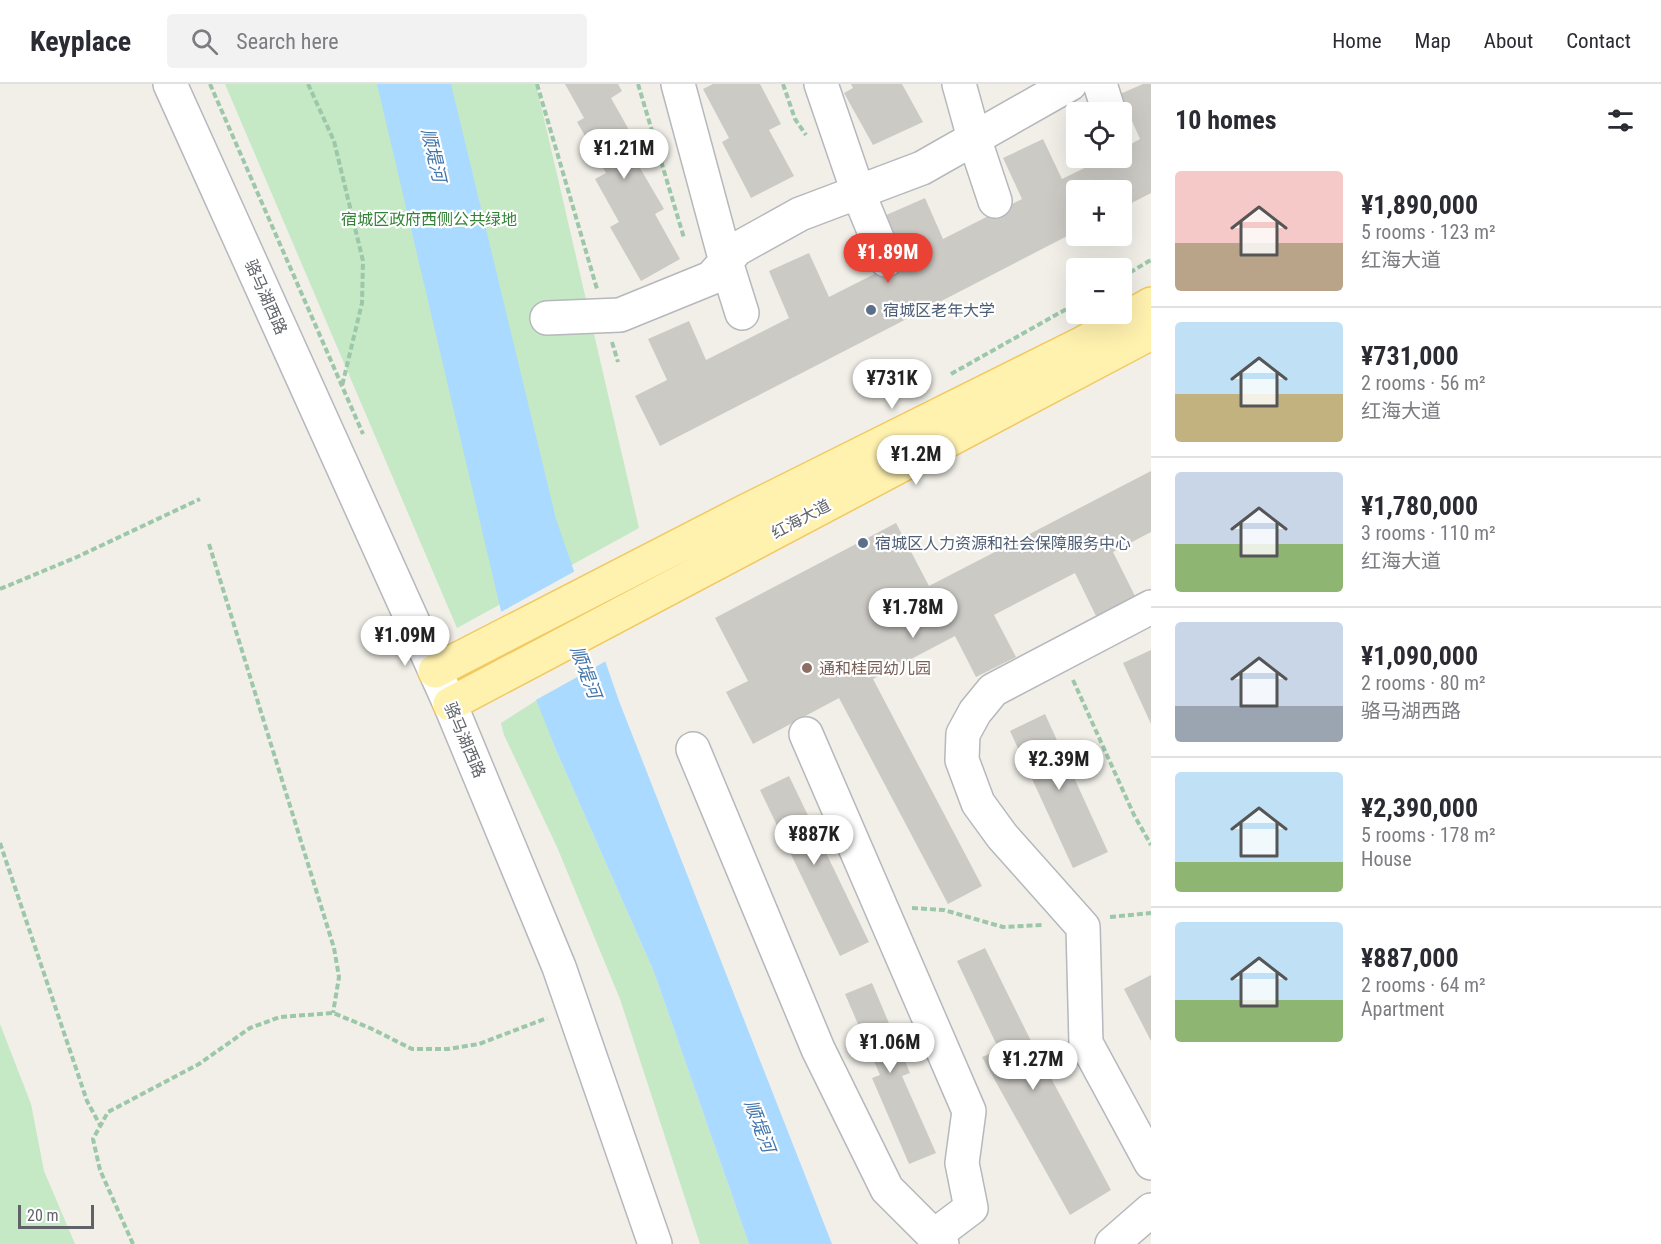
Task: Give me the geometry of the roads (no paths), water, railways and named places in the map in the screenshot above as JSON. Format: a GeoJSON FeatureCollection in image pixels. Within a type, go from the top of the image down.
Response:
{"type":"FeatureCollection","features":[{"type":"Feature","properties":{"kind":"main road","name":"红海大道"},"geometry":{"type":"LineString","coordinates":[[435,671],[1083,343],[1151,304]]}},
{"type":"Feature","properties":{"kind":"main road","name":"红海大道"},"geometry":{"type":"LineString","coordinates":[[450,704],[1151,333]]}},
{"type":"Feature","properties":{"kind":"street","name":"骆马湖西路"},"geometry":{"type":"LineString","coordinates":[[170,84],[450,704],[558,967],[655,1244]]}},
{"type":"Feature","properties":{"kind":"street"},"geometry":{"type":"LineString","coordinates":[[678,84],[742,313]]}},
{"type":"Feature","properties":{"kind":"street"},"geometry":{"type":"LineString","coordinates":[[821,84],[858,192],[886,260]]}},
{"type":"Feature","properties":{"kind":"street"},"geometry":{"type":"LineString","coordinates":[[959,84],[995,201]]}},
{"type":"Feature","properties":{"kind":"street"},"geometry":{"type":"LineString","coordinates":[[547,318],[620,315],[711,278],[737,249],[800,214],[922,168],[1070,84]]}},
{"type":"Feature","properties":{"kind":"street"},"geometry":{"type":"LineString","coordinates":[[1100,84],[1105,102]]}},
{"type":"Feature","properties":{"kind":"street"},"geometry":{"type":"LineString","coordinates":[[1151,607],[993,690],[975,712],[963,734],[962,760],[978,803],[1002,836],[1083,927],[1086,1043],[1151,1163]]}},
{"type":"Feature","properties":{"kind":"street"},"geometry":{"type":"LineString","coordinates":[[693,749],[818,1049],[887,1189],[938,1240],[971,1208],[962,1163],[969,1111],[806,734]]}},
{"type":"Feature","properties":{"kind":"street"},"geometry":{"type":"LineString","coordinates":[[1112,1244],[1151,1210]]}},
{"type":"Feature","properties":{"kind":"water","name":"顺堤河"},"geometry":{"type":"Polygon","coordinates":[[[377,84],[451,84],[556,519],[619,701],[832,1244],[749,1244],[654,972],[556,750],[501,611],[377,84]]]}},
{"type":"Feature","properties":{"kind":"place","name":"宿城区老年大学"},"geometry":{"type":"Point","coordinates":[871,310]}},
{"type":"Feature","properties":{"kind":"place","name":"宿城区人力资源和社会保障服务中心"},"geometry":{"type":"Point","coordinates":[863,543]}},
{"type":"Feature","properties":{"kind":"place","name":"通和桂园幼儿园"},"geometry":{"type":"Point","coordinates":[807,668]}},
{"type":"Feature","properties":{"kind":"park label","name":"宿城区政府西侧公共绿地"},"geometry":{"type":"Point","coordinates":[429,219]}}]}
